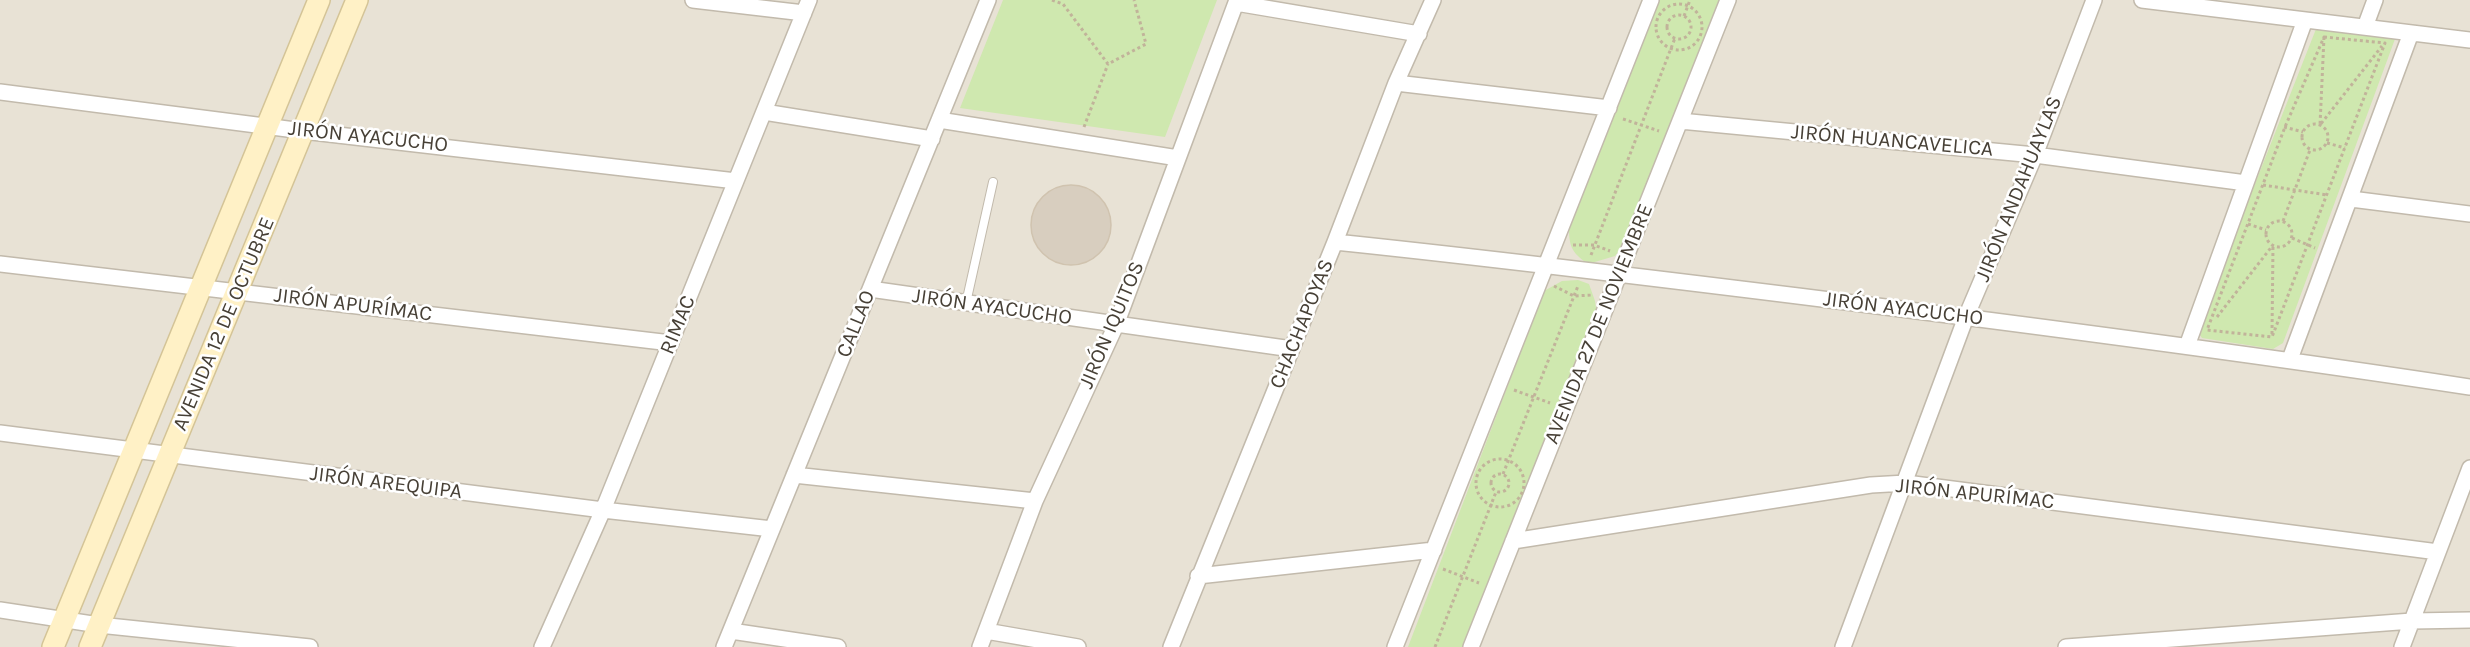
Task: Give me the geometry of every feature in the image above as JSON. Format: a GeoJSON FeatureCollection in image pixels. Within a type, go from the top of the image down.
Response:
{"type":"FeatureCollection","features":[{"type":"Feature","properties":{"kind":"main road","name":"AVENIDA 12 DE OCTUBRE"},"geometry":{"type":"LineString","coordinates":[[52,647],[319,0]]}},
{"type":"Feature","properties":{"kind":"main road","name":"AVENIDA 12 DE OCTUBRE"},"geometry":{"type":"LineString","coordinates":[[90,647],[357,0]]}},
{"type":"Feature","properties":{"kind":"street"},"geometry":{"type":"LineString","coordinates":[[693,0],[806,7]]}},
{"type":"Feature","properties":{"kind":"street","name":"CALLAO"},"geometry":{"type":"LineString","coordinates":[[724,647],[988,0]]}},
{"type":"Feature","properties":{"kind":"street","name":"CHACHAPOYAS"},"geometry":{"type":"LineString","coordinates":[[1171,647],[1335,242],[1396,83],[1433,0]]}},
{"type":"Feature","properties":{"kind":"street"},"geometry":{"type":"LineString","coordinates":[[1395,647],[1555,245],[1611,112],[1651,0]]}},
{"type":"Feature","properties":{"kind":"street","name":"AVENIDA 27 DE NOVIEMBRE"},"geometry":{"type":"LineString","coordinates":[[1471,647],[1728,0]]}},
{"type":"Feature","properties":{"kind":"street","name":"JIRÓN ANDAHUAYLAS"},"geometry":{"type":"LineString","coordinates":[[1843,647],[1966,317],[2035,155],[2094,0]]}},
{"type":"Feature","properties":{"kind":"street"},"geometry":{"type":"LineString","coordinates":[[2142,0],[2470,40]]}},
{"type":"Feature","properties":{"kind":"street"},"geometry":{"type":"LineString","coordinates":[[2365,27],[2375,0]]}},
{"type":"Feature","properties":{"kind":"street"},"geometry":{"type":"LineString","coordinates":[[1237,1],[1419,34]]}},
{"type":"Feature","properties":{"kind":"street","name":"JIRÓN IQUITOS"},"geometry":{"type":"LineString","coordinates":[[980,647],[1035,501],[1116,325],[1237,1]]}},
{"type":"Feature","properties":{"kind":"street","name":"RIMAC"},"geometry":{"type":"LineString","coordinates":[[542,647],[603,510],[806,7]]}},
{"type":"Feature","properties":{"kind":"street"},"geometry":{"type":"LineString","coordinates":[[2187,346],[2305,20]]}},
{"type":"Feature","properties":{"kind":"street"},"geometry":{"type":"LineString","coordinates":[[2290,359],[2411,33]]}},
{"type":"Feature","properties":{"kind":"street"},"geometry":{"type":"LineString","coordinates":[[1396,83],[1611,112]]}},
{"type":"Feature","properties":{"kind":"street","name":"JIRÓN AYACUCHO"},"geometry":{"type":"LineString","coordinates":[[0,92],[303,131],[331,132],[736,181]]}},
{"type":"Feature","properties":{"kind":"street"},"geometry":{"type":"LineString","coordinates":[[764,112],[932,139]]}},
{"type":"Feature","properties":{"kind":"street"},"geometry":{"type":"LineString","coordinates":[[939,120],[1178,158]]}},
{"type":"Feature","properties":{"kind":"street","name":"JIRÓN HUANCAVELICA"},"geometry":{"type":"LineString","coordinates":[[1680,121],[2035,155],[2246,183]]}},
{"type":"Feature","properties":{"kind":"street"},"geometry":{"type":"LineString","coordinates":[[2351,199],[2470,214]]}},
{"type":"Feature","properties":{"kind":"street","name":"JIRÓN AYACUCHO"},"geometry":{"type":"LineString","coordinates":[[1335,242],[1548,264],[1966,317],[2290,359],[2470,387]]}},
{"type":"Feature","properties":{"kind":"street","name":"JIRÓN APURÍMAC"},"geometry":{"type":"LineString","coordinates":[[0,264],[671,342]]}},
{"type":"Feature","properties":{"kind":"street","name":"JIRÓN AYACUCHO"},"geometry":{"type":"LineString","coordinates":[[870,289],[1292,349]]}},
{"type":"Feature","properties":{"kind":"street","name":"JIRÓN AREQUIPA"},"geometry":{"type":"LineString","coordinates":[[0,434],[772,529]]}},
{"type":"Feature","properties":{"kind":"street"},"geometry":{"type":"LineString","coordinates":[[2402,647],[2470,468]]}},
{"type":"Feature","properties":{"kind":"street"},"geometry":{"type":"LineString","coordinates":[[794,475],[1035,501]]}},
{"type":"Feature","properties":{"kind":"street","name":"JIRÓN APURÍMAC"},"geometry":{"type":"LineString","coordinates":[[1513,541],[1871,485],[1906,483],[2438,552]]}},
{"type":"Feature","properties":{"kind":"street"},"geometry":{"type":"LineString","coordinates":[[1198,576],[1434,550]]}},
{"type":"Feature","properties":{"kind":"street"},"geometry":{"type":"LineString","coordinates":[[0,610],[99,625],[310,647]]}},
{"type":"Feature","properties":{"kind":"street"},"geometry":{"type":"LineString","coordinates":[[2066,647],[2412,621],[2470,620]]}},
{"type":"Feature","properties":{"kind":"street"},"geometry":{"type":"LineString","coordinates":[[731,631],[838,647]]}},
{"type":"Feature","properties":{"kind":"street"},"geometry":{"type":"LineString","coordinates":[[986,631],[1078,647]]}},
{"type":"Feature","properties":{"kind":"lane"},"geometry":{"type":"LineString","coordinates":[[966,303],[993,182]]}},
{"type":"Feature","properties":{"kind":"path"},"geometry":{"type":"LineString","coordinates":[[1052,0],[1063,4],[1108,63]]}},
{"type":"Feature","properties":{"kind":"path"},"geometry":{"type":"LineString","coordinates":[[1063,4],[1067,0]]}},
{"type":"Feature","properties":{"kind":"path"},"geometry":{"type":"LineString","coordinates":[[1078,142],[1108,63],[1146,44],[1134,0]]}},
{"type":"Feature","properties":{"kind":"path"},"geometry":{"type":"LineString","coordinates":[[1684,16],[1690,0]]}},
{"type":"Feature","properties":{"kind":"path"},"geometry":{"type":"LineString","coordinates":[[1671,4],[1688,5],[1700,15],[1702,30],[1700,37],[1688,48],[1671,49],[1664,45],[1655,31],[1658,14],[1671,4]]}},
{"type":"Feature","properties":{"kind":"path"},"geometry":{"type":"LineString","coordinates":[[1679,15],[1684,16],[1691,25],[1690,31],[1684,37],[1675,38],[1667,31],[1669,20],[1679,15]]}},
{"type":"Feature","properties":{"kind":"path"},"geometry":{"type":"LineString","coordinates":[[2305,20],[2324,36],[2320,125],[2328,134],[2327,143],[2322,148],[2311,149],[2304,145],[2302,132],[2308,126],[2320,125],[2385,43],[2411,33]]}},
{"type":"Feature","properties":{"kind":"path"},"geometry":{"type":"LineString","coordinates":[[2272,337],[2385,43]]}},
{"type":"Feature","properties":{"kind":"path"},"geometry":{"type":"LineString","coordinates":[[1611,112],[1666,134]]}},
{"type":"Feature","properties":{"kind":"path"},"geometry":{"type":"LineString","coordinates":[[2327,143],[2345,148]]}},
{"type":"Feature","properties":{"kind":"path"},"geometry":{"type":"LineString","coordinates":[[2283,221],[2311,149]]}},
{"type":"Feature","properties":{"kind":"path"},"geometry":{"type":"LineString","coordinates":[[2246,183],[2351,199]]}},
{"type":"Feature","properties":{"kind":"path"},"geometry":{"type":"LineString","coordinates":[[2274,221],[2283,221],[2292,229],[2292,238],[2286,245],[2273,245],[2267,239],[2266,230],[2274,221]]}},
{"type":"Feature","properties":{"kind":"path"},"geometry":{"type":"LineString","coordinates":[[2292,238],[2330,254]]}},
{"type":"Feature","properties":{"kind":"path"},"geometry":{"type":"LineString","coordinates":[[1555,245],[1594,245],[1626,257]]}},
{"type":"Feature","properties":{"kind":"path"},"geometry":{"type":"LineString","coordinates":[[2187,346],[2207,330],[2273,245]]}},
{"type":"Feature","properties":{"kind":"path"},"geometry":{"type":"LineString","coordinates":[[2273,245],[2272,337],[2290,359]]}},
{"type":"Feature","properties":{"kind":"path"},"geometry":{"type":"LineString","coordinates":[[1541,281],[1574,296],[1611,295]]}},
{"type":"Feature","properties":{"kind":"path"},"geometry":{"type":"LineString","coordinates":[[2207,330],[2272,337]]}},
{"type":"Feature","properties":{"kind":"path"},"geometry":{"type":"LineString","coordinates":[[1506,387],[1551,404]]}},
{"type":"Feature","properties":{"kind":"path"},"geometry":{"type":"LineString","coordinates":[[1500,459],[1509,461],[1520,470],[1524,484],[1523,492],[1513,503],[1499,507],[1491,505],[1478,493],[1478,474],[1491,462],[1500,459]]}},
{"type":"Feature","properties":{"kind":"path"},"geometry":{"type":"LineString","coordinates":[[1503,474],[1510,482],[1509,488],[1506,491],[1496,492],[1491,485],[1491,480],[1494,476],[1503,474]]}},
{"type":"Feature","properties":{"kind":"path"},"geometry":{"type":"LineString","coordinates":[[1435,647],[1496,492]]}},
{"type":"Feature","properties":{"kind":"path"},"geometry":{"type":"LineString","coordinates":[[1436,566],[1481,583]]}},
{"type":"Feature","properties":{"kind":"shaded area"},"geometry":{"type":"Polygon","coordinates":[[[0,0],[2470,0],[2470,647],[0,647],[0,0]]]}},
{"type":"Feature","properties":{"kind":"green space"},"geometry":{"type":"Polygon","coordinates":[[[1003,0],[1217,0],[1165,137],[960,108],[1003,0]]]}},
{"type":"Feature","properties":{"kind":"green space"},"geometry":{"type":"Polygon","coordinates":[[[1659,0],[1720,0],[1622,247],[1615,256],[1588,264],[1572,248],[1569,226],[1659,0]]]}},
{"type":"Feature","properties":{"kind":"green space"},"geometry":{"type":"Polygon","coordinates":[[[2316,29],[2395,39],[2283,343],[2273,349],[2202,338],[2197,331],[2316,29]]]}},
{"type":"Feature","properties":{"kind":"green space"},"geometry":{"type":"Polygon","coordinates":[[[1578,280],[1589,284],[1597,316],[1465,647],[1408,647],[1544,291],[1562,281],[1578,280]]]}},
{"type":"Feature","properties":{"kind":"building"},"geometry":{"type":"Polygon","coordinates":[[[1071,185],[1086,188],[1099,197],[1108,210],[1111,225],[1108,240],[1099,253],[1086,262],[1071,265],[1056,262],[1043,253],[1034,240],[1031,225],[1034,210],[1043,197],[1056,188],[1071,185]]]}}]}
